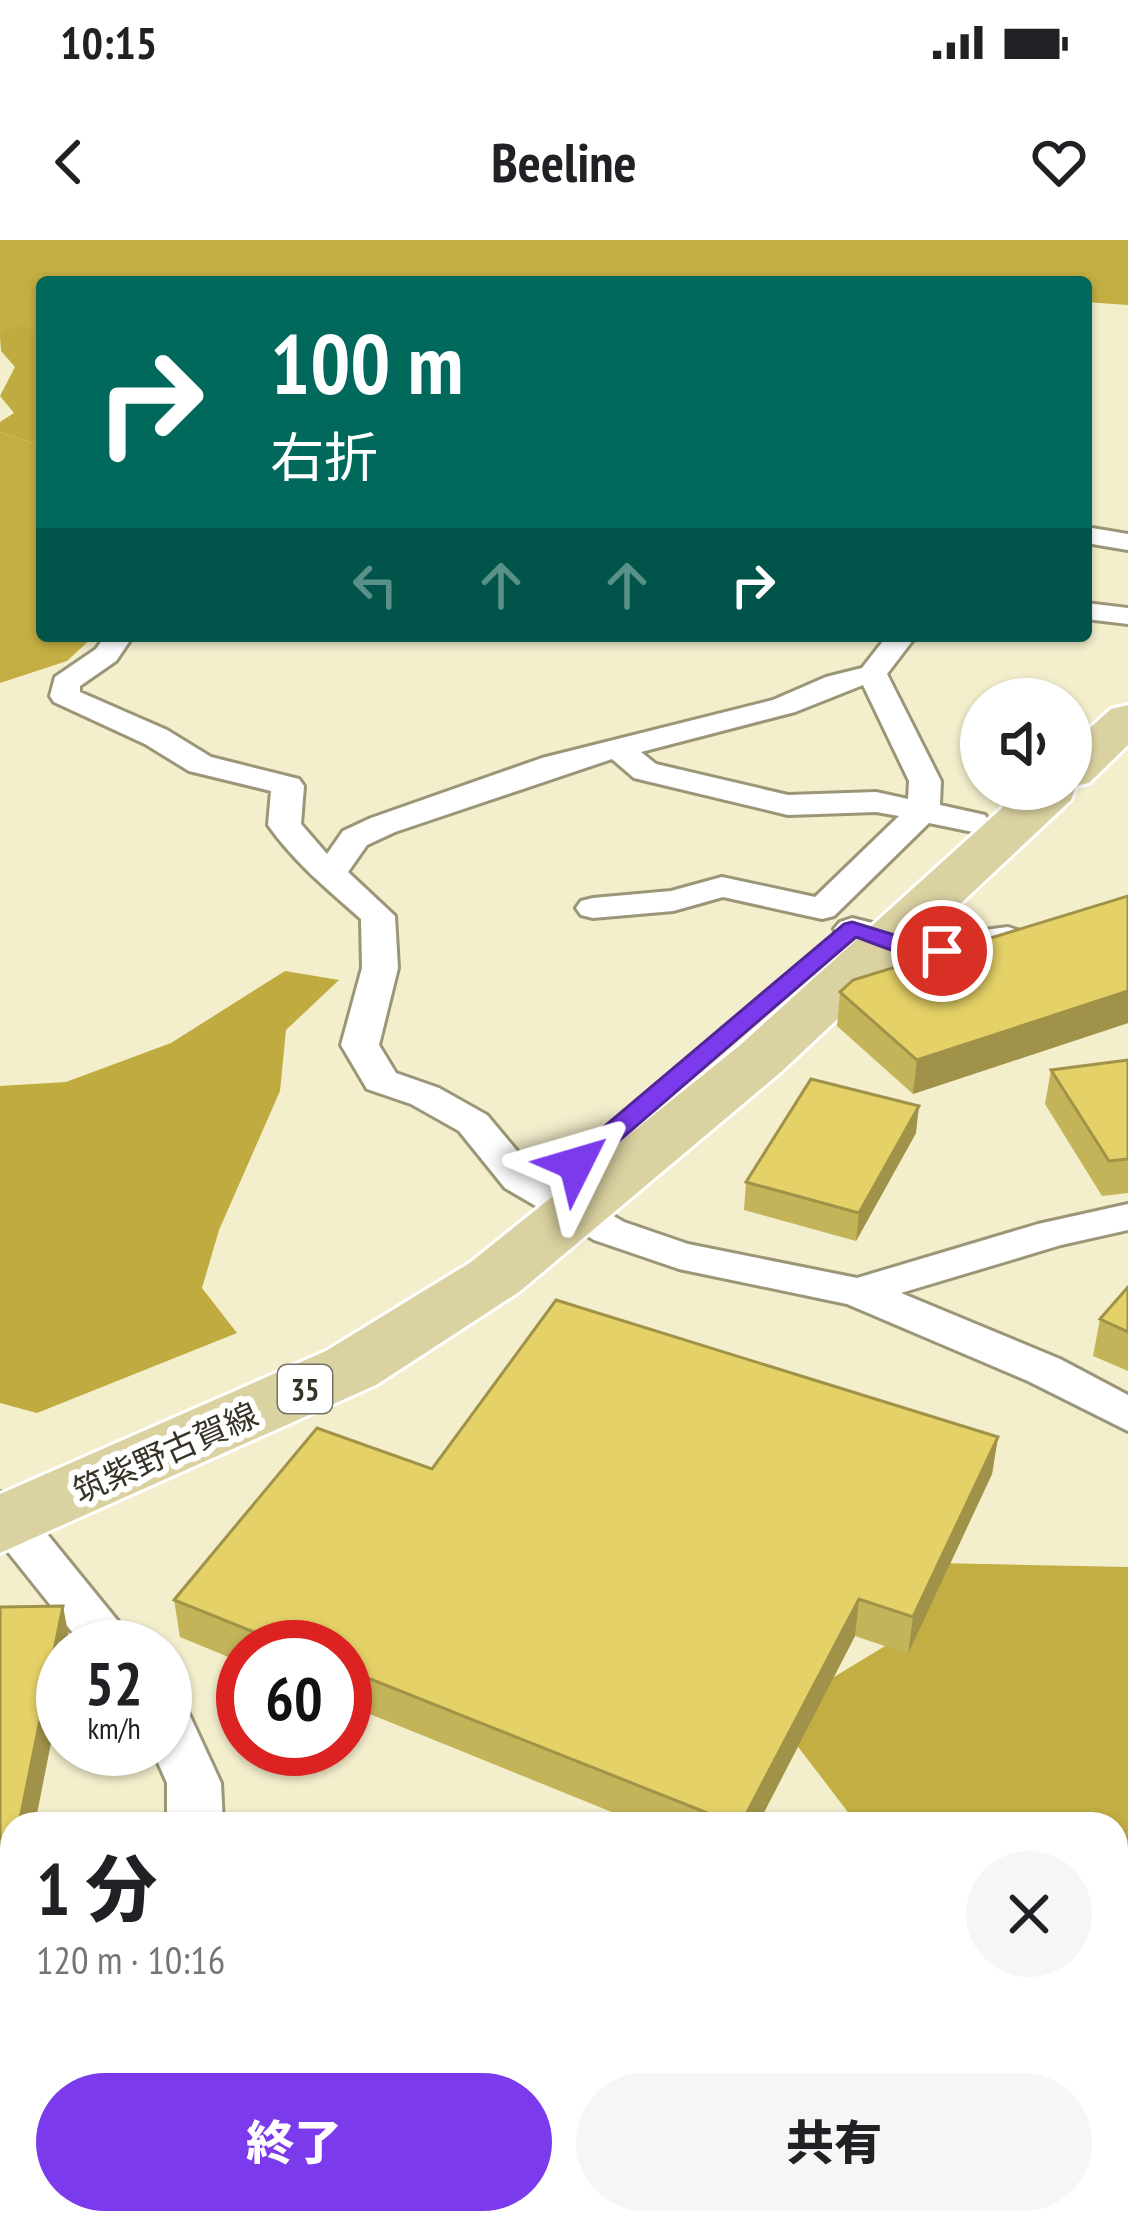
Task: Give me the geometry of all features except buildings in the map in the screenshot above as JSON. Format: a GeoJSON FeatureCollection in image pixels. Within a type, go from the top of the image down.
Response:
{"type":"FeatureCollection","features":[{"type":"Feature","properties":{"kind":"main road"},"geometry":{"type":"LineString","coordinates":[[1092,718],[1128,687]]}},
{"type":"Feature","properties":{"kind":"main road"},"geometry":{"type":"LineString","coordinates":[[1092,752],[1128,719]]}},
{"type":"Feature","properties":{"kind":"main road","name":"筑紫野古賀線"},"geometry":{"type":"LineString","coordinates":[[2,1510],[351,1368],[495,1277],[559,1203],[760,1059],[870,935],[967,810]]}},
{"type":"Feature","properties":{"kind":"main road","name":"筑紫野古賀線"},"geometry":{"type":"LineString","coordinates":[[870,935],[1027,810]]}},
{"type":"Feature","properties":{"kind":"street"},"geometry":{"type":"LineString","coordinates":[[1092,536],[1128,542]]}},
{"type":"Feature","properties":{"kind":"street"},"geometry":{"type":"LineString","coordinates":[[1092,611],[1128,616]]}},
{"type":"Feature","properties":{"kind":"street"},"geometry":{"type":"LineString","coordinates":[[115,642],[106,655],[65,683],[65,696],[156,737],[200,764],[288,787],[284,825],[378,916],[380,968],[360,1046],[381,1081],[425,1096],[473,1123],[519,1179],[609,1231],[679,1256],[858,1292],[1044,1370],[1128,1415]]}},
{"type":"Feature","properties":{"kind":"street"},"geometry":{"type":"LineString","coordinates":[[330,874],[355,838],[383,824],[553,765],[784,706],[836,683],[872,674],[897,642]]}},
{"type":"Feature","properties":{"kind":"street"},"geometry":{"type":"LineString","coordinates":[[872,674],[925,781],[960,802]]}},
{"type":"Feature","properties":{"kind":"street"},"geometry":{"type":"LineString","coordinates":[[618,748],[645,771],[788,806],[876,802],[960,807]]}},
{"type":"Feature","properties":{"kind":"street"},"geometry":{"type":"LineString","coordinates":[[593,908],[673,901],[722,887],[822,909],[965,810]]}},
{"type":"Feature","properties":{"kind":"street"},"geometry":{"type":"LineString","coordinates":[[870,935],[942,951],[1049,927]]}},
{"type":"Feature","properties":{"kind":"street"},"geometry":{"type":"LineString","coordinates":[[858,1292],[1053,1233],[1128,1216]]}},
{"type":"Feature","properties":{"kind":"street"},"geometry":{"type":"LineString","coordinates":[[2,1510],[91,1620]]}},
{"type":"Feature","properties":{"kind":"street"},"geometry":{"type":"LineString","coordinates":[[191,1776],[195,1812]]}},
{"type":"Feature","properties":{"kind":"shaded area"},"geometry":{"type":"Polygon","coordinates":[[[0,240],[1128,240],[1128,305],[1092,302],[1092,276],[36,276],[36,329],[20,327],[0,337],[0,240]]]}},
{"type":"Feature","properties":{"kind":"shaded area"},"geometry":{"type":"Polygon","coordinates":[[[36,329],[36,444],[0,432],[0,422],[14,413],[0,396],[15,367],[1,351],[0,337],[6,330],[36,329]]]}},
{"type":"Feature","properties":{"kind":"shaded area"},"geometry":{"type":"Polygon","coordinates":[[[0,432],[36,444],[36,642],[88,642],[67,661],[0,683],[0,432]]]}},
{"type":"Feature","properties":{"kind":"shaded area"},"geometry":{"type":"Polygon","coordinates":[[[285,971],[339,980],[286,1030],[280,1091],[219,1230],[202,1288],[237,1333],[37,1413],[0,1403],[0,1086],[66,1082],[171,1043],[285,971]]]}},
{"type":"Feature","properties":{"kind":"shaded area"},"geometry":{"type":"Polygon","coordinates":[[[938,1563],[1128,1567],[1128,1812],[848,1812],[773,1714],[895,1640],[938,1563]]]}},
{"type":"Feature","properties":{"kind":"route"},"geometry":{"type":"LineString","coordinates":[[576,1164],[852,928],[914,949],[942,951]]}}]}
